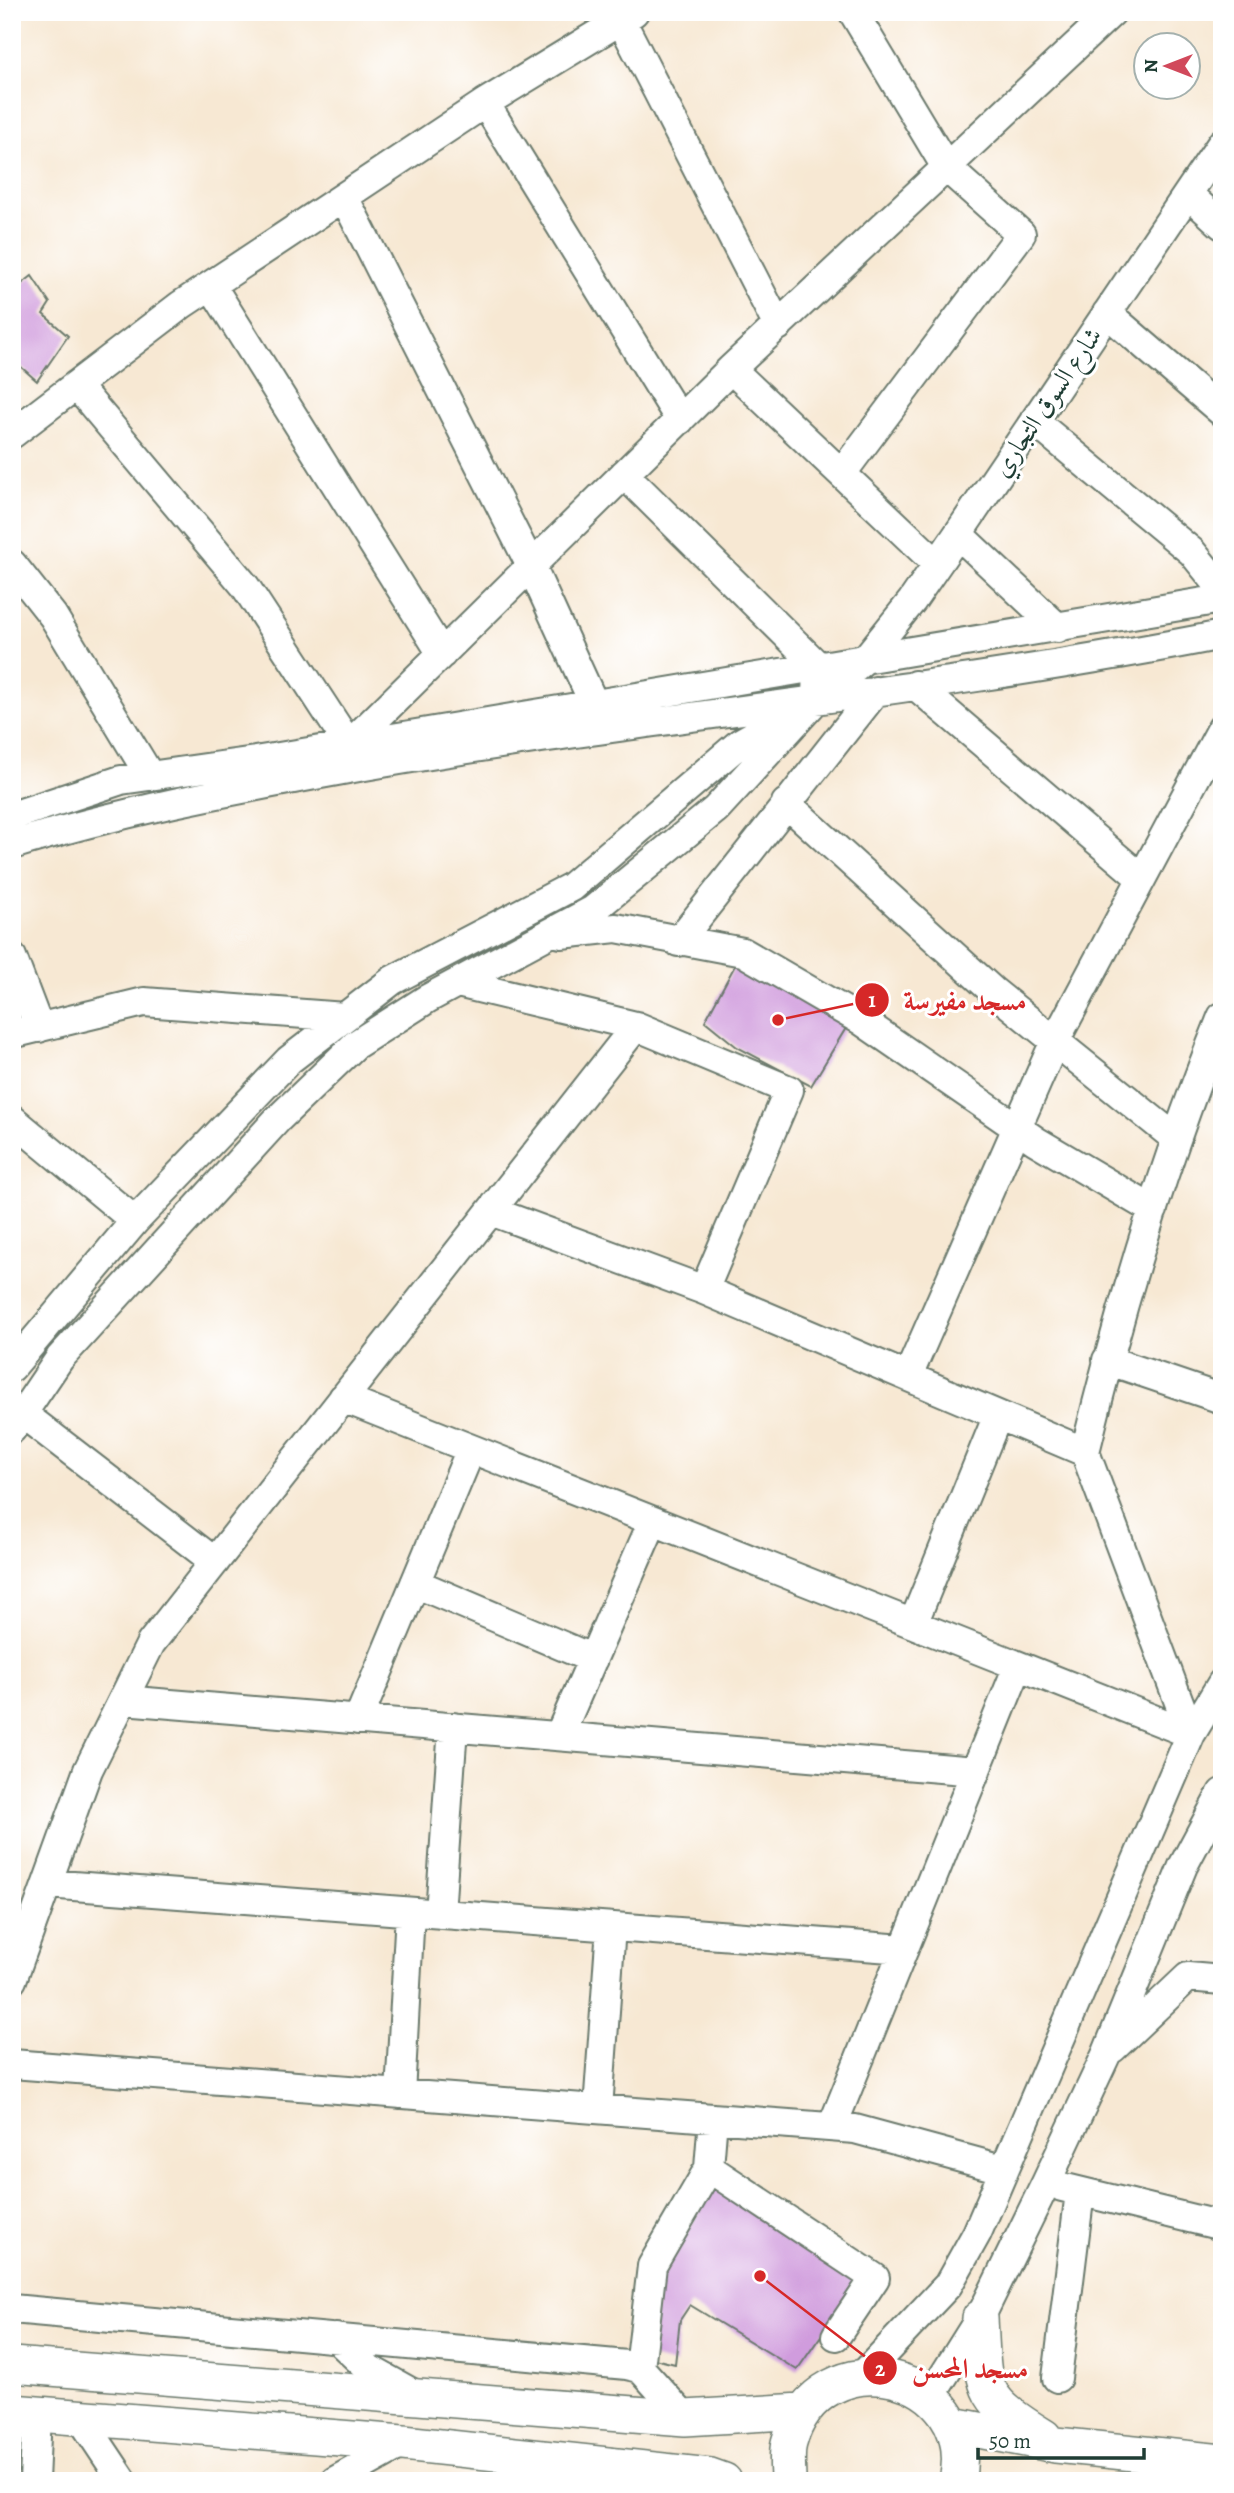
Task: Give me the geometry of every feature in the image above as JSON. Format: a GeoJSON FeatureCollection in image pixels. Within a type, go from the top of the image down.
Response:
{"type":"FeatureCollection","features":[{"type":"Feature","properties":{"kind":"main road"},"geometry":{"type":"LineString","coordinates":[[980,2318],[983,2374],[988,2392],[1012,2417],[1056,2445]]}},
{"type":"Feature","properties":{"kind":"main road"},"geometry":{"type":"LineString","coordinates":[[12,2365],[685,2418],[802,2411]]}},
{"type":"Feature","properties":{"kind":"main road"},"geometry":{"type":"LineString","coordinates":[[788,2481],[788,2445],[802,2411],[829,2387],[863,2375],[900,2378],[931,2396],[953,2425],[961,2461],[957,2481]]}},
{"type":"Feature","properties":{"kind":"main road"},"geometry":{"type":"LineString","coordinates":[[25,2413],[403,2443],[710,2476],[724,2481]]}},
{"type":"Feature","properties":{"kind":"main road"},"geometry":{"type":"LineString","coordinates":[[953,2425],[1056,2445],[1222,2462]]}},
{"type":"Feature","properties":{"kind":"street"},"geometry":{"type":"LineString","coordinates":[[842,473],[1021,234],[946,167],[853,12]]}},
{"type":"Feature","properties":{"kind":"street"},"geometry":{"type":"LineString","coordinates":[[349,745],[732,369],[1112,12]]}},
{"type":"Feature","properties":{"kind":"street"},"geometry":{"type":"LineString","coordinates":[[12,434],[211,285],[485,103],[628,16],[778,326]]}},
{"type":"Feature","properties":{"kind":"street"},"geometry":{"type":"LineString","coordinates":[[485,103],[680,420]]}},
{"type":"Feature","properties":{"kind":"street","name":"شارع السوق التجاري"},"geometry":{"type":"LineString","coordinates":[[816,700],[867,657],[937,564],[1222,144]]}},
{"type":"Feature","properties":{"kind":"street"},"geometry":{"type":"LineString","coordinates":[[1188,194],[1222,225]]}},
{"type":"Feature","properties":{"kind":"street"},"geometry":{"type":"LineString","coordinates":[[344,197],[531,566],[594,704]]}},
{"type":"Feature","properties":{"kind":"street"},"geometry":{"type":"LineString","coordinates":[[211,285],[442,654]]}},
{"type":"Feature","properties":{"kind":"street"},"geometry":{"type":"LineString","coordinates":[[1107,313],[1222,412]]}},
{"type":"Feature","properties":{"kind":"street"},"geometry":{"type":"LineString","coordinates":[[732,369],[937,564]]}},
{"type":"Feature","properties":{"kind":"street"},"geometry":{"type":"LineString","coordinates":[[76,385],[245,586],[349,745]]}},
{"type":"Feature","properties":{"kind":"street"},"geometry":{"type":"LineString","coordinates":[[1034,421],[1192,552],[1222,589]]}},
{"type":"Feature","properties":{"kind":"street"},"geometry":{"type":"LineString","coordinates":[[215,1562],[18,1421],[60,1358],[277,1120],[355,1045],[457,983],[593,910],[716,808],[816,700],[817,665],[624,474]]}},
{"type":"Feature","properties":{"kind":"street"},"geometry":{"type":"LineString","coordinates":[[958,534],[1058,628]]}},
{"type":"Feature","properties":{"kind":"street"},"geometry":{"type":"LineString","coordinates":[[12,564],[52,616],[150,776]]}},
{"type":"Feature","properties":{"kind":"street"},"geometry":{"type":"LineString","coordinates":[[12,816],[121,780],[349,745],[1222,599]]}},
{"type":"Feature","properties":{"kind":"street"},"geometry":{"type":"LineString","coordinates":[[12,845],[89,821],[216,794],[470,747],[816,700],[1155,648],[1222,635]]}},
{"type":"Feature","properties":{"kind":"street"},"geometry":{"type":"LineString","coordinates":[[915,685],[1141,878]]}},
{"type":"Feature","properties":{"kind":"street"},"geometry":{"type":"LineString","coordinates":[[678,942],[876,691]]}},
{"type":"Feature","properties":{"kind":"street"},"geometry":{"type":"LineString","coordinates":[[12,1367],[135,1222],[289,1060],[393,981],[571,887],[740,743],[816,700]]}},
{"type":"Feature","properties":{"kind":"street"},"geometry":{"type":"LineString","coordinates":[[908,1376],[1055,1041],[1222,728]]}},
{"type":"Feature","properties":{"kind":"street"},"geometry":{"type":"LineString","coordinates":[[786,803],[994,992],[1175,1138]]}},
{"type":"Feature","properties":{"kind":"street"},"geometry":{"type":"LineString","coordinates":[[548,935],[616,928],[678,942],[743,952],[862,1021],[1017,1128],[1153,1210]]}},
{"type":"Feature","properties":{"kind":"street"},"geometry":{"type":"LineString","coordinates":[[12,957],[26,1031],[144,1002],[345,1017]]}},
{"type":"Feature","properties":{"kind":"street"},"geometry":{"type":"LineString","coordinates":[[457,983],[636,1026],[789,1090],[704,1290]]}},
{"type":"Feature","properties":{"kind":"street"},"geometry":{"type":"LineString","coordinates":[[1191,1734],[1086,1452],[1107,1360],[1175,1138],[1222,1017]]}},
{"type":"Feature","properties":{"kind":"street"},"geometry":{"type":"LineString","coordinates":[[12,1980],[88,1770],[151,1643],[636,1026]]}},
{"type":"Feature","properties":{"kind":"street"},"geometry":{"type":"LineString","coordinates":[[12,1119],[135,1222]]}},
{"type":"Feature","properties":{"kind":"street"},"geometry":{"type":"LineString","coordinates":[[491,1210],[704,1290],[1086,1452]]}},
{"type":"Feature","properties":{"kind":"street"},"geometry":{"type":"LineString","coordinates":[[1107,1360],[1222,1399]]}},
{"type":"Feature","properties":{"kind":"street"},"geometry":{"type":"LineString","coordinates":[[343,1398],[1191,1734]]}},
{"type":"Feature","properties":{"kind":"street"},"geometry":{"type":"LineString","coordinates":[[913,1624],[998,1415]]}},
{"type":"Feature","properties":{"kind":"street"},"geometry":{"type":"LineString","coordinates":[[358,1720],[471,1449]]}},
{"type":"Feature","properties":{"kind":"street"},"geometry":{"type":"LineString","coordinates":[[559,1736],[653,1521]]}},
{"type":"Feature","properties":{"kind":"street"},"geometry":{"type":"LineString","coordinates":[[415,1583],[593,1659]]}},
{"type":"Feature","properties":{"kind":"street"},"geometry":{"type":"LineString","coordinates":[[832,2127],[1018,1666]]}},
{"type":"Feature","properties":{"kind":"street"},"geometry":{"type":"LineString","coordinates":[[863,2375],[948,2285],[977,2233],[1002,2169],[1097,1959],[1191,1734],[1222,1683]]}},
{"type":"Feature","properties":{"kind":"street"},"geometry":{"type":"LineString","coordinates":[[122,1700],[976,1771]]}},
{"type":"Feature","properties":{"kind":"street"},"geometry":{"type":"LineString","coordinates":[[440,1914],[453,1727]]}},
{"type":"Feature","properties":{"kind":"street"},"geometry":{"type":"LineString","coordinates":[[931,2396],[980,2318],[1046,2183],[1106,2055],[1183,1867],[1222,1793]]}},
{"type":"Feature","properties":{"kind":"street"},"geometry":{"type":"LineString","coordinates":[[47,1884],[904,1949]]}},
{"type":"Feature","properties":{"kind":"street"},"geometry":{"type":"LineString","coordinates":[[400,2094],[410,1912]]}},
{"type":"Feature","properties":{"kind":"street"},"geometry":{"type":"LineString","coordinates":[[598,2109],[611,1927]]}},
{"type":"Feature","properties":{"kind":"street"},"geometry":{"type":"LineString","coordinates":[[1106,2055],[1188,1976],[1222,1980]]}},
{"type":"Feature","properties":{"kind":"street"},"geometry":{"type":"LineString","coordinates":[[12,2064],[855,2129],[1002,2169]]}},
{"type":"Feature","properties":{"kind":"street"},"geometry":{"type":"LineString","coordinates":[[640,2368],[652,2266],[709,2168],[713,2118]]}},
{"type":"Feature","properties":{"kind":"street"},"geometry":{"type":"LineString","coordinates":[[709,2168],[875,2278],[836,2336]]}},
{"type":"Feature","properties":{"kind":"street"},"geometry":{"type":"LineString","coordinates":[[1046,2183],[1222,2226]]}},
{"type":"Feature","properties":{"kind":"street"},"geometry":{"type":"LineString","coordinates":[[1057,2378],[1080,2192]]}},
{"type":"Feature","properties":{"kind":"street"},"geometry":{"type":"LineString","coordinates":[[12,2308],[640,2368],[685,2418]]}},
{"type":"Feature","properties":{"kind":"street"},"geometry":{"type":"LineString","coordinates":[[336,2338],[369,2369],[420,2397]]}},
{"type":"Feature","properties":{"kind":"street"},"geometry":{"type":"LineString","coordinates":[[25,2413],[34,2481]]}},
{"type":"Feature","properties":{"kind":"street"},"geometry":{"type":"LineString","coordinates":[[80,2418],[123,2481]]}},
{"type":"Feature","properties":{"kind":"street"},"geometry":{"type":"LineString","coordinates":[[335,2481],[403,2443]]}},
{"type":"Feature","properties":{"kind":"building"},"geometry":{"type":"Polygon","coordinates":[[[32,276],[50,303],[43,314],[68,336],[37,381],[12,359],[12,280],[19,286],[32,276]]]}},
{"type":"Feature","properties":{"kind":"building"},"geometry":{"type":"Polygon","coordinates":[[[740,956],[852,1018],[811,1086],[737,1047],[705,1021],[740,956]]]}},
{"type":"Feature","properties":{"kind":"building"},"geometry":{"type":"Polygon","coordinates":[[[718,2181],[862,2277],[797,2370],[690,2305],[680,2320],[675,2364],[650,2358],[660,2274],[718,2181]]]}},
{"type":"Feature","properties":{"kind":"place","name":"مسجد مفيرسة"},"geometry":{"type":"Point","coordinates":[778,1020]}},
{"type":"Feature","properties":{"kind":"place","name":"مسجد المحسن"},"geometry":{"type":"Point","coordinates":[760,2276]}}]}
